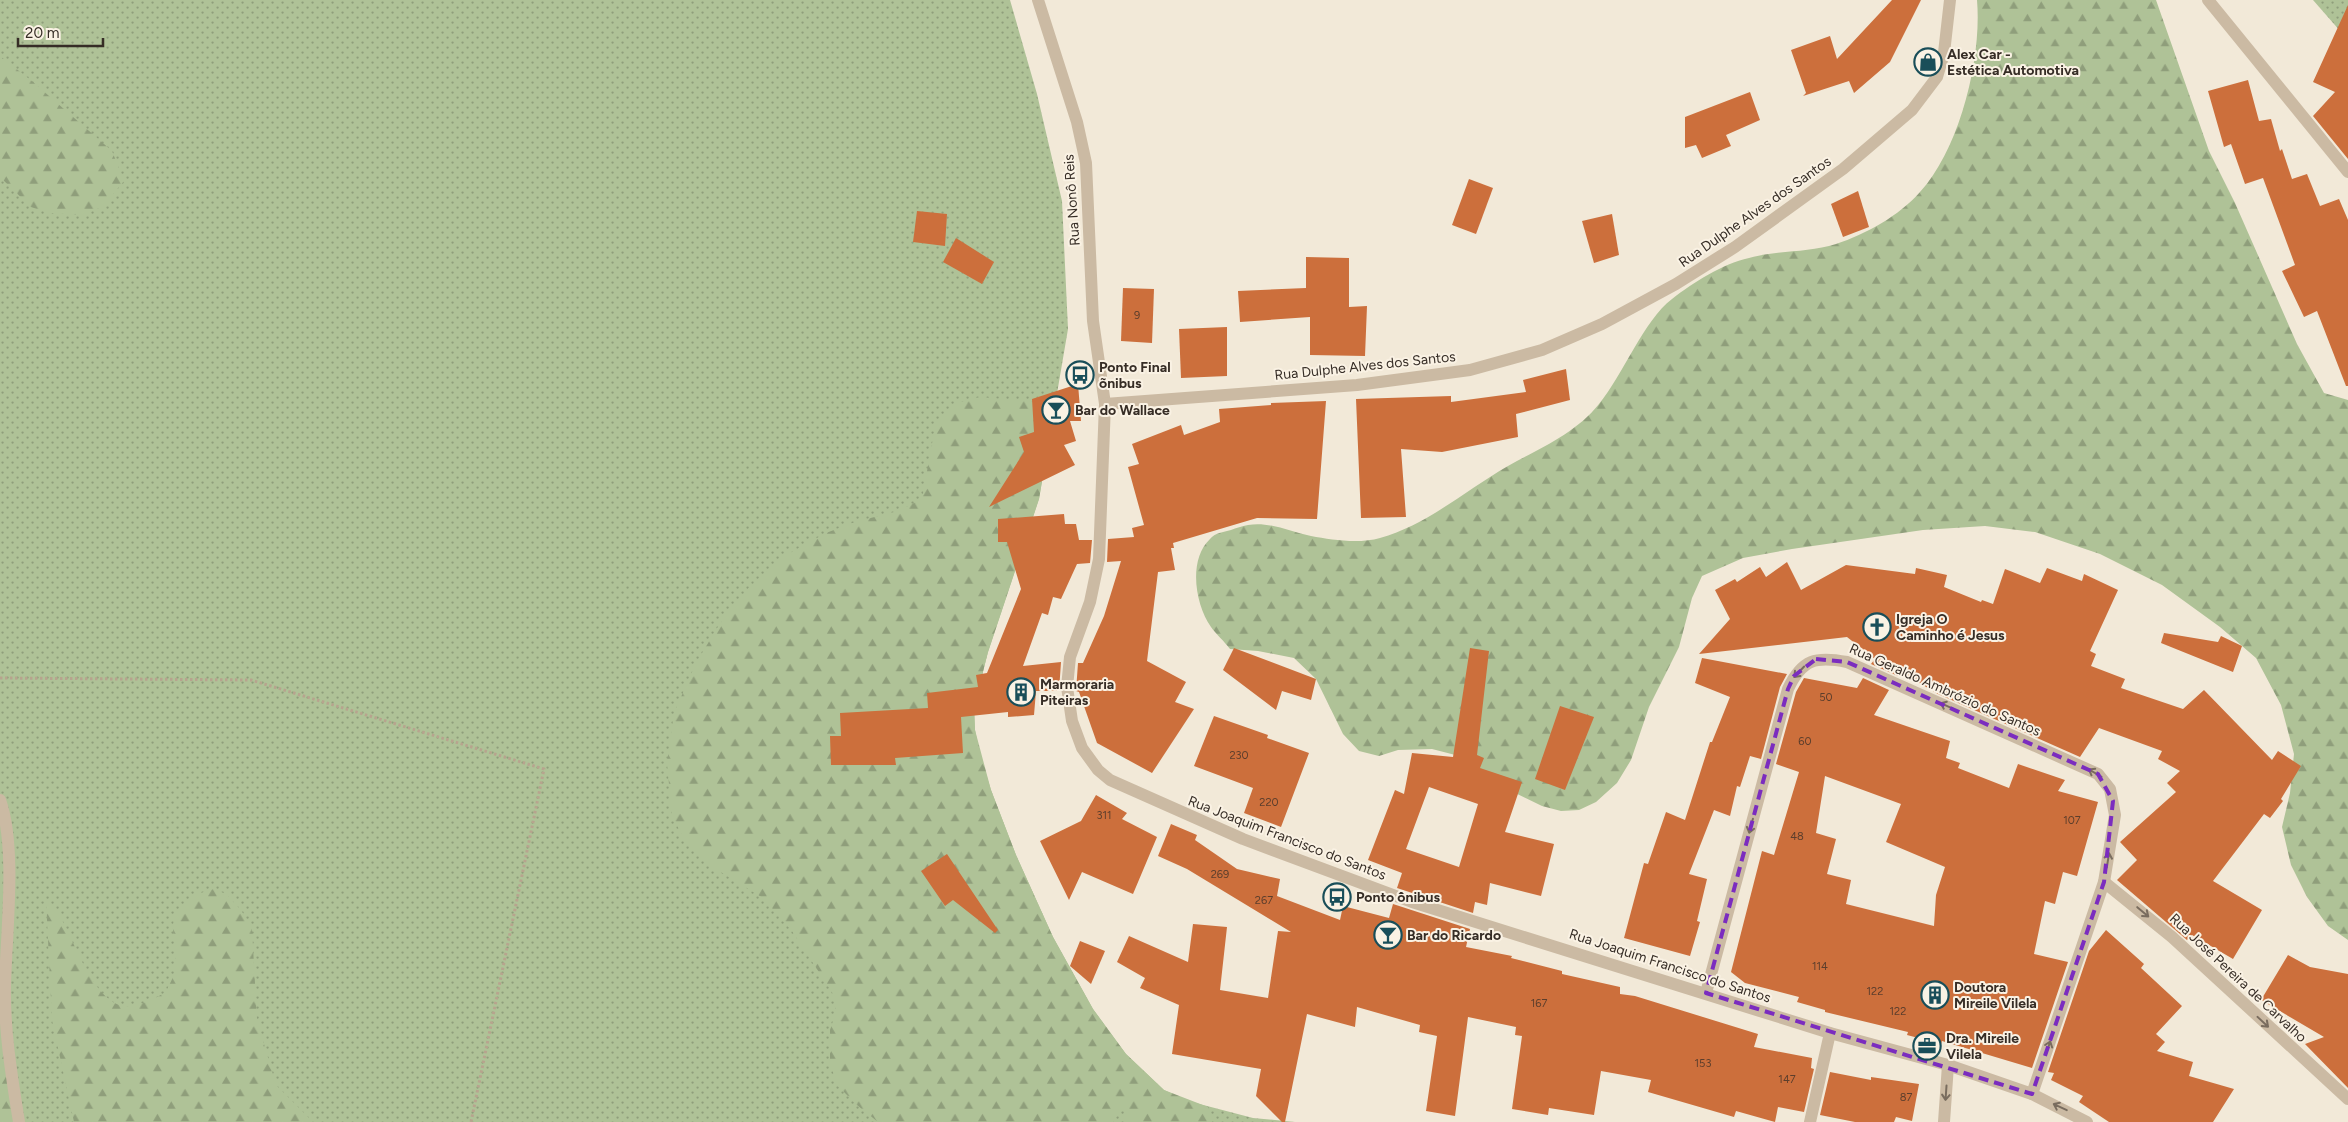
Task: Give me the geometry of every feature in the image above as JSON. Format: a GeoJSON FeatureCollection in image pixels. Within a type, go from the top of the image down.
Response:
{"type":"FeatureCollection","features":[{"type":"Feature","properties":{"kind":"street","name":"Rua Nonô Reis"},"geometry":{"type":"LineString","coordinates":[[1038,0],[1069,94],[1085,156],[1093,321],[1105,404]]}},
{"type":"Feature","properties":{"kind":"street","name":"Rua Dulphe Alves dos Santos"},"geometry":{"type":"LineString","coordinates":[[1105,404],[1357,385],[1470,370],[1542,350],[1602,324],[1676,284],[1735,247],[1843,169],[1912,110],[1937,78],[1944,53],[1950,0]]}},
{"type":"Feature","properties":{"kind":"street"},"geometry":{"type":"LineString","coordinates":[[2208,0],[2348,172]]}},
{"type":"Feature","properties":{"kind":"street","name":"Rua Joaquim Francisco do Santos"},"geometry":{"type":"LineString","coordinates":[[1105,404],[1096,582],[1070,657],[1067,688],[1068,704],[1076,735],[1082,748],[1098,770],[1110,780],[1146,798],[1243,840],[1412,902],[1830,1033],[1948,1065],[2032,1094]]}},
{"type":"Feature","properties":{"kind":"street","name":"Rua Geraldo Ambrózio do Santos"},"geometry":{"type":"LineString","coordinates":[[1706,993],[1788,689],[1794,676],[1804,666],[1816,659],[1826,658],[1847,662],[2098,774],[2110,789],[2115,815],[2104,882]]}},
{"type":"Feature","properties":{"kind":"street"},"geometry":{"type":"LineString","coordinates":[[0,800],[7,831],[8,872],[4,988],[11,1072],[18,1122]]}},
{"type":"Feature","properties":{"kind":"street"},"geometry":{"type":"LineString","coordinates":[[2087,1122],[2032,1094],[2104,882]]}},
{"type":"Feature","properties":{"kind":"street","name":"Rua José Pereira de Carvalho"},"geometry":{"type":"LineString","coordinates":[[2104,882],[2172,937],[2348,1099]]}},
{"type":"Feature","properties":{"kind":"street"},"geometry":{"type":"LineString","coordinates":[[1810,1122],[1830,1033]]}},
{"type":"Feature","properties":{"kind":"street"},"geometry":{"type":"LineString","coordinates":[[1944,1122],[1948,1065]]}},
{"type":"Feature","properties":{"kind":"path"},"geometry":{"type":"LineString","coordinates":[[0,678],[251,680],[544,769],[471,1122]]}},
{"type":"Feature","properties":{"kind":"highlighted area"},"geometry":{"type":"Polygon","coordinates":[[[1816,659],[1847,662],[2098,774],[2113,801],[2104,882],[2032,1094],[1706,993],[1788,689],[1794,676],[1816,659]]]}},
{"type":"Feature","properties":{"kind":"green space"},"geometry":{"type":"Polygon","coordinates":[[[0,0],[1010,0],[1037,94],[1062,201],[1068,329],[1039,499],[988,652],[974,707],[975,730],[980,755],[991,790],[1016,855],[1053,937],[1093,1009],[1126,1054],[1164,1090],[1188,1101],[1253,1118],[1295,1122],[0,1122],[0,0]]]}},
{"type":"Feature","properties":{"kind":"green space"},"geometry":{"type":"Polygon","coordinates":[[[1977,0],[2156,0],[2209,151],[2235,203],[2297,344],[2324,393],[2348,400],[2348,940],[2328,926],[2307,897],[2291,865],[2282,827],[2290,793],[2294,754],[2281,705],[2256,658],[2220,627],[2162,585],[2100,554],[2035,532],[1985,526],[1923,530],[1743,558],[1702,576],[1692,598],[1679,647],[1649,707],[1631,760],[1617,783],[1596,802],[1579,810],[1561,811],[1542,806],[1505,788],[1467,758],[1432,749],[1398,750],[1379,756],[1359,751],[1343,734],[1316,679],[1294,658],[1258,651],[1230,649],[1205,617],[1198,595],[1196,570],[1203,548],[1214,535],[1241,526],[1264,524],[1328,539],[1363,541],[1380,538],[1414,525],[1492,475],[1568,432],[1590,415],[1608,392],[1652,320],[1672,299],[1699,280],[1719,269],[1760,255],[1815,249],[1836,244],[1859,235],[1902,209],[1920,192],[1934,173],[1957,127],[1972,75],[1978,23],[1977,0]]]}},
{"type":"Feature","properties":{"kind":"green space"},"geometry":{"type":"Polygon","coordinates":[[[2313,0],[2348,0],[2348,40],[2313,0]]]}},
{"type":"Feature","properties":{"kind":"green space"},"geometry":{"type":"Polygon","coordinates":[[[0,56],[33,82],[112,151],[124,181],[102,207],[82,215],[49,213],[31,207],[0,177],[0,56]]]}},
{"type":"Feature","properties":{"kind":"green space"},"geometry":{"type":"Polygon","coordinates":[[[980,397],[1055,404],[1039,499],[988,652],[974,707],[975,730],[991,790],[1016,855],[1053,937],[1093,1009],[1126,1054],[1164,1090],[1208,1107],[1212,1122],[1127,1122],[1123,1107],[1113,1122],[878,1122],[838,1086],[830,1064],[830,1030],[836,1012],[832,992],[792,931],[763,898],[711,866],[687,844],[672,816],[667,763],[674,713],[696,663],[719,625],[751,585],[788,554],[826,533],[855,522],[898,511],[922,499],[935,427],[957,403],[980,397]]]}},
{"type":"Feature","properties":{"kind":"green space"},"geometry":{"type":"Polygon","coordinates":[[[0,826],[3,894],[0,980],[0,826]]]}},
{"type":"Feature","properties":{"kind":"green space"},"geometry":{"type":"Polygon","coordinates":[[[214,889],[226,894],[241,910],[252,929],[257,1020],[276,1085],[313,1122],[74,1122],[52,1020],[46,899],[60,917],[85,968],[101,991],[119,1005],[131,1006],[144,1003],[166,992],[175,970],[176,955],[173,930],[176,914],[192,898],[214,889]]]}},
{"type":"Feature","properties":{"kind":"green space"},"geometry":{"type":"Polygon","coordinates":[[[0,990],[14,1122],[0,1122],[0,990]]]}},
{"type":"Feature","properties":{"kind":"building"},"geometry":{"type":"Polygon","coordinates":[[[1892,0],[1921,0],[1890,62],[1854,93],[1849,81],[1803,96],[1806,93],[1791,50],[1830,36],[1837,59],[1892,0]]]}},
{"type":"Feature","properties":{"kind":"building"},"geometry":{"type":"Polygon","coordinates":[[[2348,5],[2348,159],[2313,116],[2335,92],[2313,82],[2348,5]]]}},
{"type":"Feature","properties":{"kind":"building"},"geometry":{"type":"Polygon","coordinates":[[[2248,80],[2259,121],[2271,119],[2280,151],[2282,149],[2292,179],[2307,174],[2320,206],[2339,199],[2348,220],[2348,386],[2346,386],[2317,311],[2304,317],[2282,271],[2295,265],[2263,178],[2245,184],[2231,144],[2224,147],[2208,91],[2248,80]]]}},
{"type":"Feature","properties":{"kind":"building"},"geometry":{"type":"Polygon","coordinates":[[[1750,92],[1760,120],[1726,135],[1731,146],[1702,158],[1696,145],[1685,148],[1685,117],[1750,92]]]}},
{"type":"Feature","properties":{"kind":"building"},"geometry":{"type":"Polygon","coordinates":[[[1469,179],[1493,188],[1476,234],[1452,225],[1469,179]]]}},
{"type":"Feature","properties":{"kind":"building"},"geometry":{"type":"Polygon","coordinates":[[[1858,191],[1869,227],[1843,237],[1831,204],[1858,191]]]}},
{"type":"Feature","properties":{"kind":"building"},"geometry":{"type":"Polygon","coordinates":[[[917,211],[947,214],[945,246],[913,242],[917,211]]]}},
{"type":"Feature","properties":{"kind":"building"},"geometry":{"type":"Polygon","coordinates":[[[1612,214],[1619,255],[1594,263],[1582,221],[1612,214]]]}},
{"type":"Feature","properties":{"kind":"building"},"geometry":{"type":"Polygon","coordinates":[[[956,238],[994,262],[982,284],[943,262],[956,238]]]}},
{"type":"Feature","properties":{"kind":"building"},"geometry":{"type":"Polygon","coordinates":[[[1306,257],[1349,258],[1349,307],[1367,306],[1365,356],[1310,355],[1310,317],[1240,322],[1238,291],[1306,288],[1306,257]]]}},
{"type":"Feature","properties":{"kind":"building"},"geometry":{"type":"Polygon","coordinates":[[[1123,288],[1154,289],[1152,343],[1121,341],[1123,288]]]}},
{"type":"Feature","properties":{"kind":"building"},"geometry":{"type":"Polygon","coordinates":[[[1227,327],[1227,376],[1181,378],[1179,329],[1227,327]]]}},
{"type":"Feature","properties":{"kind":"building"},"geometry":{"type":"Polygon","coordinates":[[[1566,369],[1570,400],[1516,414],[1518,437],[1442,452],[1401,449],[1406,517],[1361,518],[1356,399],[1451,396],[1451,402],[1526,392],[1523,380],[1566,369]]]}},
{"type":"Feature","properties":{"kind":"building"},"geometry":{"type":"Polygon","coordinates":[[[1078,384],[1081,421],[1070,421],[1076,441],[1064,445],[1075,465],[989,507],[1024,452],[1019,437],[1034,432],[1032,399],[1078,384]]]}},
{"type":"Feature","properties":{"kind":"building"},"geometry":{"type":"Polygon","coordinates":[[[1326,401],[1317,519],[1257,518],[1173,543],[1174,548],[1171,548],[1175,570],[1158,572],[1147,661],[1186,682],[1175,702],[1194,709],[1152,773],[1097,743],[1079,692],[1076,691],[1078,663],[1083,663],[1104,616],[1121,561],[1107,562],[1108,539],[1134,537],[1132,528],[1144,525],[1128,467],[1139,464],[1132,444],[1181,425],[1184,435],[1220,422],[1219,409],[1271,405],[1271,403],[1326,401]]]}},
{"type":"Feature","properties":{"kind":"building"},"geometry":{"type":"Polygon","coordinates":[[[1064,514],[1065,524],[1076,524],[1079,540],[1092,540],[1090,563],[1077,564],[1061,599],[1053,597],[1048,615],[1042,613],[1023,666],[1061,662],[1059,691],[1036,691],[1034,715],[1008,717],[1008,712],[961,717],[963,753],[895,758],[896,765],[831,765],[830,736],[841,736],[840,713],[928,708],[927,693],[978,687],[976,675],[987,673],[1021,589],[1007,542],[998,542],[998,519],[1064,514]]]}},
{"type":"Feature","properties":{"kind":"building"},"geometry":{"type":"Polygon","coordinates":[[[1787,562],[1801,590],[1846,565],[1915,574],[1916,568],[1947,575],[1944,587],[1981,602],[1982,600],[1993,604],[2005,569],[2040,583],[2047,568],[2082,581],[2084,574],[2118,590],[2090,651],[2096,654],[2091,666],[2125,679],[2121,688],[2183,709],[2204,690],[2272,760],[2278,751],[2301,766],[2281,799],[2283,801],[2270,818],[2264,814],[2213,881],[2262,910],[2233,959],[2192,935],[2187,940],[2117,880],[2137,860],[2120,842],[2176,792],[2167,783],[2180,771],[2158,759],[2162,751],[2099,728],[2080,757],[1938,694],[1901,672],[1898,676],[1871,664],[1875,659],[1847,637],[1699,654],[1730,619],[1715,590],[1735,579],[1737,582],[1760,567],[1766,577],[1787,562]]]}},
{"type":"Feature","properties":{"kind":"building"},"geometry":{"type":"Polygon","coordinates":[[[2164,633],[2218,642],[2221,636],[2242,646],[2233,672],[2161,643],[2164,633]]]}},
{"type":"Feature","properties":{"kind":"building"},"geometry":{"type":"Polygon","coordinates":[[[1234,648],[1316,679],[1311,700],[1282,691],[1276,710],[1223,670],[1234,648]]]}},
{"type":"Feature","properties":{"kind":"building"},"geometry":{"type":"Polygon","coordinates":[[[1470,648],[1489,651],[1477,755],[1484,758],[1480,768],[1522,782],[1505,832],[1554,844],[1541,896],[1490,883],[1487,905],[1475,902],[1473,913],[1397,888],[1402,873],[1368,860],[1395,790],[1404,794],[1412,753],[1453,757],[1470,648]],[[1429,787],[1406,849],[1459,867],[1478,804],[1429,787]]]}},
{"type":"Feature","properties":{"kind":"building"},"geometry":{"type":"Polygon","coordinates":[[[1702,658],[1787,674],[1780,687],[1761,759],[1750,756],[1740,787],[1737,786],[1730,816],[1714,810],[1689,874],[1707,879],[1697,921],[1700,922],[1690,956],[1624,938],[1644,863],[1648,864],[1666,812],[1685,820],[1710,742],[1712,742],[1730,697],[1695,683],[1702,658]]]}},
{"type":"Feature","properties":{"kind":"building"},"geometry":{"type":"Polygon","coordinates":[[[1804,678],[1857,688],[1863,678],[1889,690],[1874,715],[1950,741],[1946,758],[1960,763],[1958,768],[2009,788],[2018,764],[2065,780],[2058,791],[2098,802],[2077,876],[2063,872],[2055,904],[2045,901],[2034,954],[2068,962],[2032,1068],[1942,1041],[1941,1044],[1907,1035],[1908,1032],[1825,1012],[1825,1010],[1797,1002],[1799,997],[1745,983],[1731,972],[1762,851],[1774,855],[1799,772],[1776,764],[1796,692],[1804,678]],[[1825,776],[1816,833],[1836,839],[1827,874],[1851,880],[1846,904],[1934,926],[1936,895],[1945,867],[1886,842],[1901,804],[1825,776]]]}},
{"type":"Feature","properties":{"kind":"building"},"geometry":{"type":"Polygon","coordinates":[[[1560,706],[1594,717],[1565,790],[1535,779],[1560,706]]]}},
{"type":"Feature","properties":{"kind":"building"},"geometry":{"type":"Polygon","coordinates":[[[1214,716],[1268,735],[1267,738],[1309,753],[1281,827],[1244,813],[1253,788],[1194,766],[1214,716]]]}},
{"type":"Feature","properties":{"kind":"building"},"geometry":{"type":"Polygon","coordinates":[[[1096,795],[1127,813],[1122,819],[1157,837],[1133,894],[1082,872],[1069,900],[1040,841],[1081,821],[1096,795]]]}},
{"type":"Feature","properties":{"kind":"building"},"geometry":{"type":"Polygon","coordinates":[[[1171,824],[1197,835],[1195,840],[1237,869],[1280,879],[1277,896],[1340,920],[1343,906],[1389,918],[1393,904],[1470,929],[1466,947],[1512,956],[1511,958],[1562,971],[1562,974],[1620,987],[1620,994],[1635,996],[1758,1034],[1754,1047],[1812,1058],[1811,1068],[1814,1069],[1804,1112],[1778,1107],[1775,1122],[1736,1111],[1734,1117],[1648,1092],[1651,1080],[1601,1071],[1594,1115],[1549,1108],[1548,1115],[1512,1109],[1522,1036],[1515,1035],[1516,1027],[1468,1017],[1455,1116],[1426,1111],[1437,1036],[1419,1032],[1420,1025],[1357,1007],[1355,1027],[1307,1014],[1285,1122],[1282,1122],[1256,1096],[1261,1069],[1172,1054],[1179,1005],[1140,988],[1145,978],[1117,962],[1129,936],[1188,962],[1193,924],[1227,927],[1220,990],[1268,998],[1278,931],[1291,932],[1187,869],[1158,856],[1171,824]]]}},
{"type":"Feature","properties":{"kind":"building"},"geometry":{"type":"Polygon","coordinates":[[[947,854],[998,930],[995,933],[953,900],[945,906],[921,871],[947,854]]]}},
{"type":"Feature","properties":{"kind":"building"},"geometry":{"type":"Polygon","coordinates":[[[2106,930],[2144,964],[2141,968],[2182,1006],[2156,1034],[2165,1042],[2157,1051],[2193,1062],[2189,1076],[2234,1089],[2213,1122],[2109,1122],[2079,1102],[2083,1096],[2051,1080],[2054,1073],[2048,1072],[2089,951],[2106,930]]]}},
{"type":"Feature","properties":{"kind":"building"},"geometry":{"type":"Polygon","coordinates":[[[1080,941],[1105,951],[1091,984],[1070,966],[1080,941]]]}},
{"type":"Feature","properties":{"kind":"building"},"geometry":{"type":"Polygon","coordinates":[[[2288,955],[2310,967],[2348,974],[2348,1088],[2305,1044],[2324,1037],[2261,1000],[2288,955]]]}},
{"type":"Feature","properties":{"kind":"building"},"geometry":{"type":"Polygon","coordinates":[[[1830,1072],[1871,1080],[1871,1077],[1919,1084],[1912,1121],[1896,1117],[1894,1122],[1855,1122],[1820,1115],[1830,1072]]]}},
{"type":"Feature","properties":{"kind":"place","name":"Alex Car - Estética Automotiva"},"geometry":{"type":"Point","coordinates":[1928,62]}},
{"type":"Feature","properties":{"kind":"place","name":"Ponto Final õnibus"},"geometry":{"type":"Point","coordinates":[1080,375]}},
{"type":"Feature","properties":{"kind":"place","name":"Bar do Wallace"},"geometry":{"type":"Point","coordinates":[1056,410]}},
{"type":"Feature","properties":{"kind":"place","name":"Igreja O Caminho é Jesus"},"geometry":{"type":"Point","coordinates":[1877,627]}},
{"type":"Feature","properties":{"kind":"place","name":"Marmoraria Piteiras"},"geometry":{"type":"Point","coordinates":[1021,692]}},
{"type":"Feature","properties":{"kind":"place","name":"Ponto ônibus"},"geometry":{"type":"Point","coordinates":[1337,897]}},
{"type":"Feature","properties":{"kind":"place","name":"Bar do Ricardo"},"geometry":{"type":"Point","coordinates":[1388,935]}},
{"type":"Feature","properties":{"kind":"place","name":"Doutora Mireile Vilela"},"geometry":{"type":"Point","coordinates":[1935,995]}},
{"type":"Feature","properties":{"kind":"place","name":"Dra. Mireile Vilela"},"geometry":{"type":"Point","coordinates":[1927,1046]}}]}
